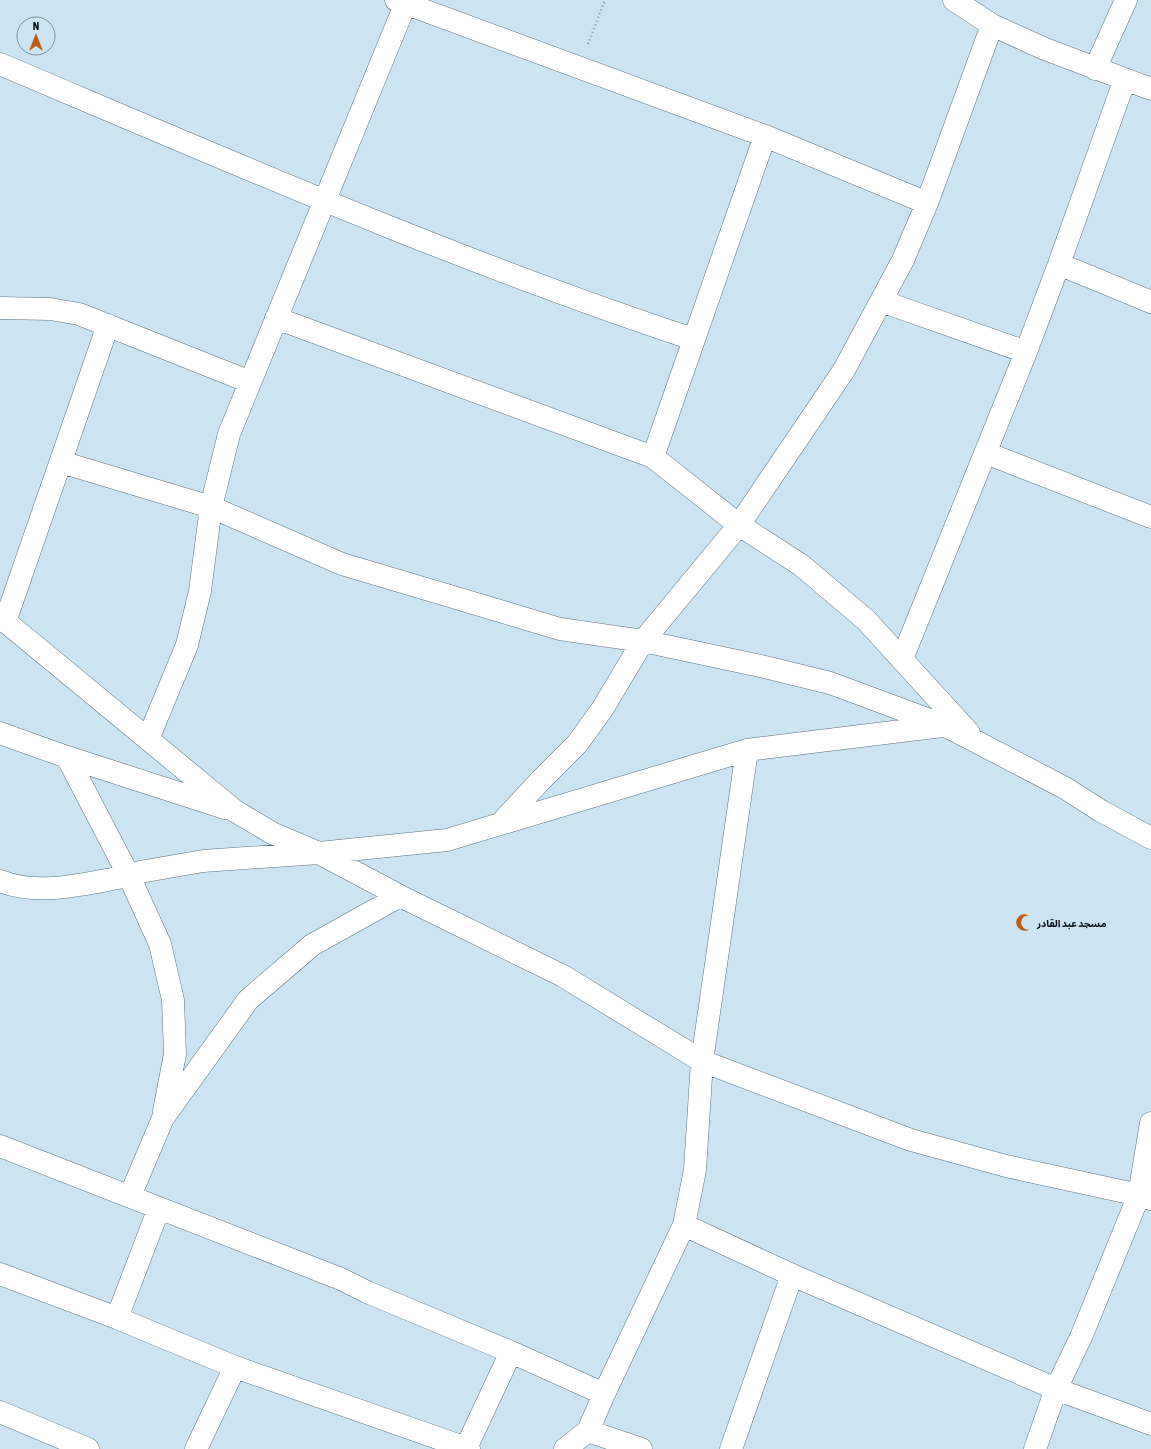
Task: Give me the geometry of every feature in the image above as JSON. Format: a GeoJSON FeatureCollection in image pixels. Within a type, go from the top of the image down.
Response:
{"type":"FeatureCollection","features":[{"type":"Feature","properties":{"kind":"street"},"geometry":{"type":"LineString","coordinates":[[955,0],[992,25],[1045,49],[1151,89]]}},
{"type":"Feature","properties":{"kind":"street"},"geometry":{"type":"LineString","coordinates":[[1095,69],[1126,0]]}},
{"type":"Feature","properties":{"kind":"street"},"geometry":{"type":"LineString","coordinates":[[148,739],[187,645],[200,591],[212,507],[229,434],[403,1],[764,136],[927,203]]}},
{"type":"Feature","properties":{"kind":"street"},"geometry":{"type":"LineString","coordinates":[[501,824],[577,744],[603,708],[643,642],[739,525],[844,370],[903,260],[927,203],[992,25]]}},
{"type":"Feature","properties":{"kind":"street"},"geometry":{"type":"LineString","coordinates":[[0,64],[323,202],[599,308],[693,339]]}},
{"type":"Feature","properties":{"kind":"street"},"geometry":{"type":"LineString","coordinates":[[902,659],[1026,352],[1125,79]]}},
{"type":"Feature","properties":{"kind":"street"},"geometry":{"type":"LineString","coordinates":[[653,457],[764,136]]}},
{"type":"Feature","properties":{"kind":"street"},"geometry":{"type":"LineString","coordinates":[[1059,264],[1151,302]]}},
{"type":"Feature","properties":{"kind":"street"},"geometry":{"type":"LineString","coordinates":[[881,301],[1026,352]]}},
{"type":"Feature","properties":{"kind":"street"},"geometry":{"type":"LineString","coordinates":[[0,308],[50,309],[79,314],[250,382]]}},
{"type":"Feature","properties":{"kind":"street"},"geometry":{"type":"LineString","coordinates":[[276,318],[653,457],[739,525],[801,565],[866,620],[976,741]]}},
{"type":"Feature","properties":{"kind":"street"},"geometry":{"type":"LineString","coordinates":[[108,325],[61,462],[3,619],[235,812],[272,833],[319,853],[400,896],[563,976],[702,1061],[911,1140],[1006,1166],[1145,1197]]}},
{"type":"Feature","properties":{"kind":"street"},"geometry":{"type":"LineString","coordinates":[[986,453],[1151,517]]}},
{"type":"Feature","properties":{"kind":"street"},"geometry":{"type":"LineString","coordinates":[[61,462],[212,507],[342,564],[560,629],[643,642],[765,667],[830,683],[946,726],[1065,788],[1151,841]]}},
{"type":"Feature","properties":{"kind":"street"},"geometry":{"type":"LineString","coordinates":[[0,881],[12,886],[54,889],[203,861],[319,853],[447,840],[747,750],[946,726]]}},
{"type":"Feature","properties":{"kind":"street"},"geometry":{"type":"LineString","coordinates":[[0,733],[67,757],[235,812]]}},
{"type":"Feature","properties":{"kind":"street"},"geometry":{"type":"LineString","coordinates":[[565,1449],[588,1431],[684,1225],[695,1170],[702,1061],[747,750]]}},
{"type":"Feature","properties":{"kind":"street"},"geometry":{"type":"LineString","coordinates":[[67,757],[129,876],[160,944],[172,1000],[175,1054],[163,1118],[130,1196]]}},
{"type":"Feature","properties":{"kind":"street"},"geometry":{"type":"LineString","coordinates":[[163,1118],[248,1000],[312,945],[400,896]]}},
{"type":"Feature","properties":{"kind":"street"},"geometry":{"type":"LineString","coordinates":[[1035,1449],[1056,1389],[1145,1197],[1151,1123]]}},
{"type":"Feature","properties":{"kind":"street"},"geometry":{"type":"LineString","coordinates":[[0,1146],[341,1279],[367,1292],[511,1352],[604,1394]]}},
{"type":"Feature","properties":{"kind":"street"},"geometry":{"type":"LineString","coordinates":[[117,1318],[159,1208]]}},
{"type":"Feature","properties":{"kind":"street"},"geometry":{"type":"LineString","coordinates":[[684,1225],[792,1275],[1056,1389],[1151,1424]]}},
{"type":"Feature","properties":{"kind":"street"},"geometry":{"type":"LineString","coordinates":[[0,1274],[117,1318],[235,1367],[468,1448],[511,1352]]}},
{"type":"Feature","properties":{"kind":"street"},"geometry":{"type":"LineString","coordinates":[[731,1449],[792,1275]]}},
{"type":"Feature","properties":{"kind":"street"},"geometry":{"type":"LineString","coordinates":[[196,1449],[235,1367]]}},
{"type":"Feature","properties":{"kind":"street"},"geometry":{"type":"LineString","coordinates":[[0,1412],[88,1449]]}},
{"type":"Feature","properties":{"kind":"street"},"geometry":{"type":"LineString","coordinates":[[588,1431],[641,1449]]}},
{"type":"Feature","properties":{"kind":"path"},"geometry":{"type":"LineString","coordinates":[[579,68],[606,0]]}},
{"type":"Feature","properties":{"kind":"place","name":"مسجد عبد القادر"},"geometry":{"type":"Point","coordinates":[1024,923]}}]}
